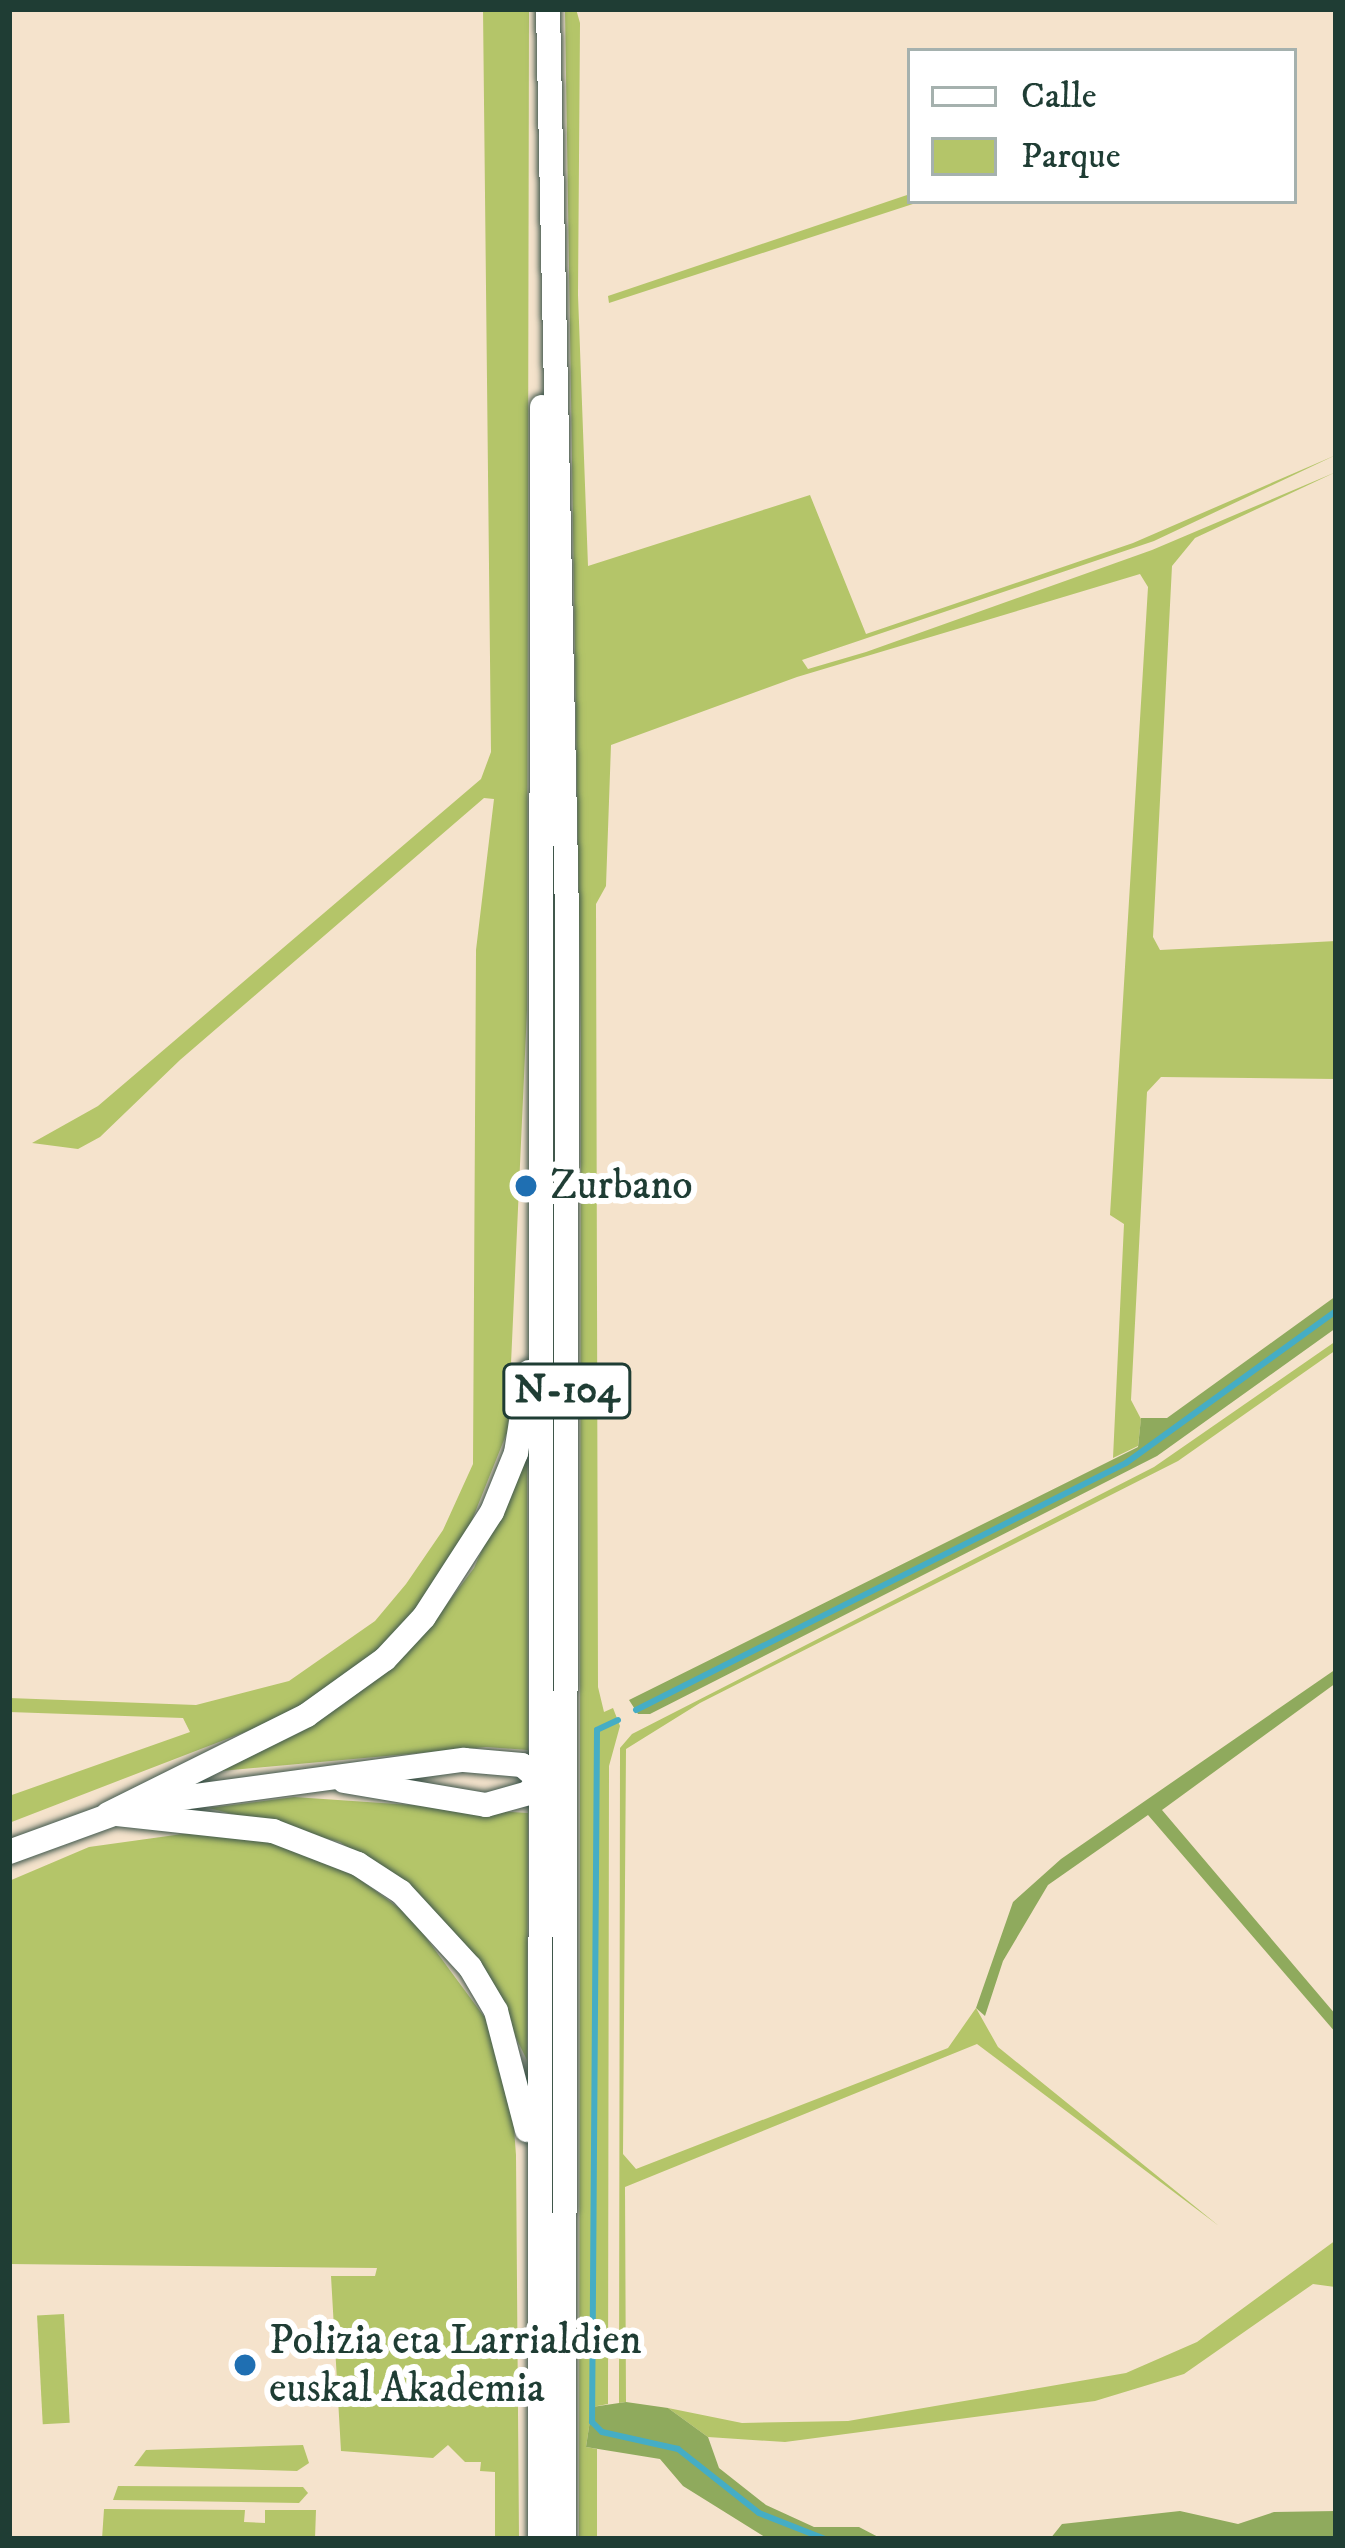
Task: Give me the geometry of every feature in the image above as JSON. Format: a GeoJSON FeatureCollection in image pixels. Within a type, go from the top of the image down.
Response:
{"type":"FeatureCollection","features":[{"type":"Feature","properties":{"kind":"main road","name":"N-104"},"geometry":{"type":"LineString","coordinates":[[548,9],[549,242],[567,920],[564,2539]]}},
{"type":"Feature","properties":{"kind":"main road","name":"N-104"},"geometry":{"type":"LineString","coordinates":[[540,2539],[543,1250],[539,663],[549,242]]}},
{"type":"Feature","properties":{"kind":"main road"},"geometry":{"type":"LineString","coordinates":[[108,1814],[344,1692],[424,1617],[492,1512],[516,1453],[543,1250]]}},
{"type":"Feature","properties":{"kind":"main road"},"geometry":{"type":"LineString","coordinates":[[336,1779],[486,1805],[529,1793],[540,1777],[559,1722],[567,1604]]}},
{"type":"Feature","properties":{"kind":"main road"},"geometry":{"type":"LineString","coordinates":[[9,1852],[108,1814],[176,1796],[495,1759],[540,1777],[568,1862]]}},
{"type":"Feature","properties":{"kind":"main road"},"geometry":{"type":"LineString","coordinates":[[108,1814],[231,1822],[320,1846],[400,1892],[436,1926],[470,1967],[514,2060],[540,2244]]}},
{"type":"Feature","properties":{"kind":"green space"},"geometry":{"type":"Polygon","coordinates":[[[483,9],[529,9],[527,1010],[508,1430],[460,1550],[386,1645],[328,1691],[268,1723],[9,1823],[9,1796],[190,1732],[183,1718],[9,1712],[9,1698],[196,1705],[289,1681],[375,1621],[443,1530],[473,1464],[476,950],[494,799],[484,798],[180,1060],[100,1137],[78,1149],[32,1143],[98,1106],[481,779],[491,752],[483,9]]]}},
{"type":"Feature","properties":{"kind":"green space"},"geometry":{"type":"Polygon","coordinates":[[[565,9],[576,9],[580,23],[578,295],[588,566],[810,495],[866,634],[1133,543],[1336,455],[1154,541],[802,660],[808,669],[866,652],[1152,550],[1336,472],[1195,538],[1172,566],[1153,937],[1160,950],[1336,941],[1336,1079],[1161,1077],[1147,1092],[1131,1400],[1141,1419],[1138,1446],[1113,1458],[1124,1224],[1110,1215],[1148,587],[1140,574],[797,677],[611,745],[606,886],[596,904],[598,1687],[604,1712],[613,1708],[620,1726],[609,1766],[608,2404],[592,2407],[586,2447],[597,2449],[597,2539],[579,2539],[581,1040],[565,9]]]}},
{"type":"Feature","properties":{"kind":"green space"},"geometry":{"type":"Polygon","coordinates":[[[907,195],[907,204],[913,204],[609,303],[608,296],[907,195]]]}},
{"type":"Feature","properties":{"kind":"green space"},"geometry":{"type":"Polygon","coordinates":[[[1336,1296],[1336,1328],[1157,1456],[650,1714],[638,1714],[629,1700],[1138,1447],[1141,1418],[1167,1418],[1336,1296]]]}},
{"type":"Feature","properties":{"kind":"green space"},"geometry":{"type":"Polygon","coordinates":[[[1336,1341],[1336,1350],[1178,1461],[700,1703],[626,1749],[623,2154],[636,2169],[948,2048],[976,2008],[998,2047],[1219,2226],[977,2044],[625,2187],[626,2402],[619,2403],[620,1748],[632,1734],[1154,1467],[1336,1341]]]}},
{"type":"Feature","properties":{"kind":"green space"},"geometry":{"type":"Polygon","coordinates":[[[527,1449],[528,1750],[486,1747],[221,1771],[344,1704],[435,1620],[474,1568],[527,1449]]]}},
{"type":"Feature","properties":{"kind":"green space"},"geometry":{"type":"Polygon","coordinates":[[[1336,1669],[1336,1683],[1162,1810],[1336,2015],[1336,2033],[1148,1815],[1048,1885],[1003,1961],[985,2016],[976,2008],[1013,1902],[1061,1859],[1336,1669]]]}},
{"type":"Feature","properties":{"kind":"green space"},"geometry":{"type":"Polygon","coordinates":[[[294,1797],[528,1813],[527,2060],[484,1974],[423,1898],[340,1842],[209,1808],[294,1797]]]}},
{"type":"Feature","properties":{"kind":"green space"},"geometry":{"type":"Polygon","coordinates":[[[204,1831],[265,1840],[355,1876],[410,1916],[491,2026],[511,2088],[516,2155],[519,2539],[495,2539],[495,2472],[480,2471],[481,2462],[465,2462],[448,2445],[433,2458],[341,2451],[331,2276],[375,2276],[377,2268],[9,2264],[9,1881],[89,1847],[204,1831]]]}},
{"type":"Feature","properties":{"kind":"green space"},"geometry":{"type":"Polygon","coordinates":[[[1336,2240],[1336,2335],[1335,2287],[1313,2284],[1184,2374],[1095,2401],[785,2442],[708,2437],[668,2408],[742,2423],[848,2421],[1126,2373],[1197,2342],[1336,2240]]]}},
{"type":"Feature","properties":{"kind":"green space"},"geometry":{"type":"Polygon","coordinates":[[[64,2314],[70,2423],[43,2424],[37,2315],[64,2314]]]}},
{"type":"Feature","properties":{"kind":"green space"},"geometry":{"type":"Polygon","coordinates":[[[626,2402],[668,2408],[708,2437],[719,2468],[766,2505],[814,2527],[859,2527],[882,2539],[768,2539],[683,2486],[660,2459],[586,2447],[592,2407],[626,2402]]]}},
{"type":"Feature","properties":{"kind":"green space"},"geometry":{"type":"Polygon","coordinates":[[[303,2445],[309,2463],[297,2471],[134,2466],[146,2450],[303,2445]]]}},
{"type":"Feature","properties":{"kind":"green space"},"geometry":{"type":"Polygon","coordinates":[[[118,2486],[303,2487],[308,2493],[299,2503],[113,2500],[118,2486]]]}},
{"type":"Feature","properties":{"kind":"green space"},"geometry":{"type":"Polygon","coordinates":[[[104,2509],[245,2510],[244,2522],[265,2523],[265,2510],[316,2510],[315,2539],[102,2539],[104,2509]]]}},
{"type":"Feature","properties":{"kind":"green space"},"geometry":{"type":"Polygon","coordinates":[[[1180,2511],[1238,2524],[1274,2512],[1336,2511],[1336,2539],[1050,2539],[1062,2524],[1180,2511]]]}},
{"type":"Feature","properties":{"kind":"waterway"},"geometry":{"type":"LineString","coordinates":[[636,1710],[1126,1463],[1336,1311]]}},
{"type":"Feature","properties":{"kind":"waterway"},"geometry":{"type":"LineString","coordinates":[[618,1720],[597,1730],[592,2422],[602,2432],[678,2449],[759,2513],[825,2539]]}},
{"type":"Feature","properties":{"kind":"waterway"},"geometry":{"type":"LineString","coordinates":[[1125,2539],[1188,2539]]}},
{"type":"Feature","properties":{"kind":"place","name":"Zurbano"},"geometry":{"type":"Point","coordinates":[526,1186]}},
{"type":"Feature","properties":{"kind":"place","name":"Polizia eta Larrialdien euskal Akademia"},"geometry":{"type":"Point","coordinates":[245,2365]}}]}
